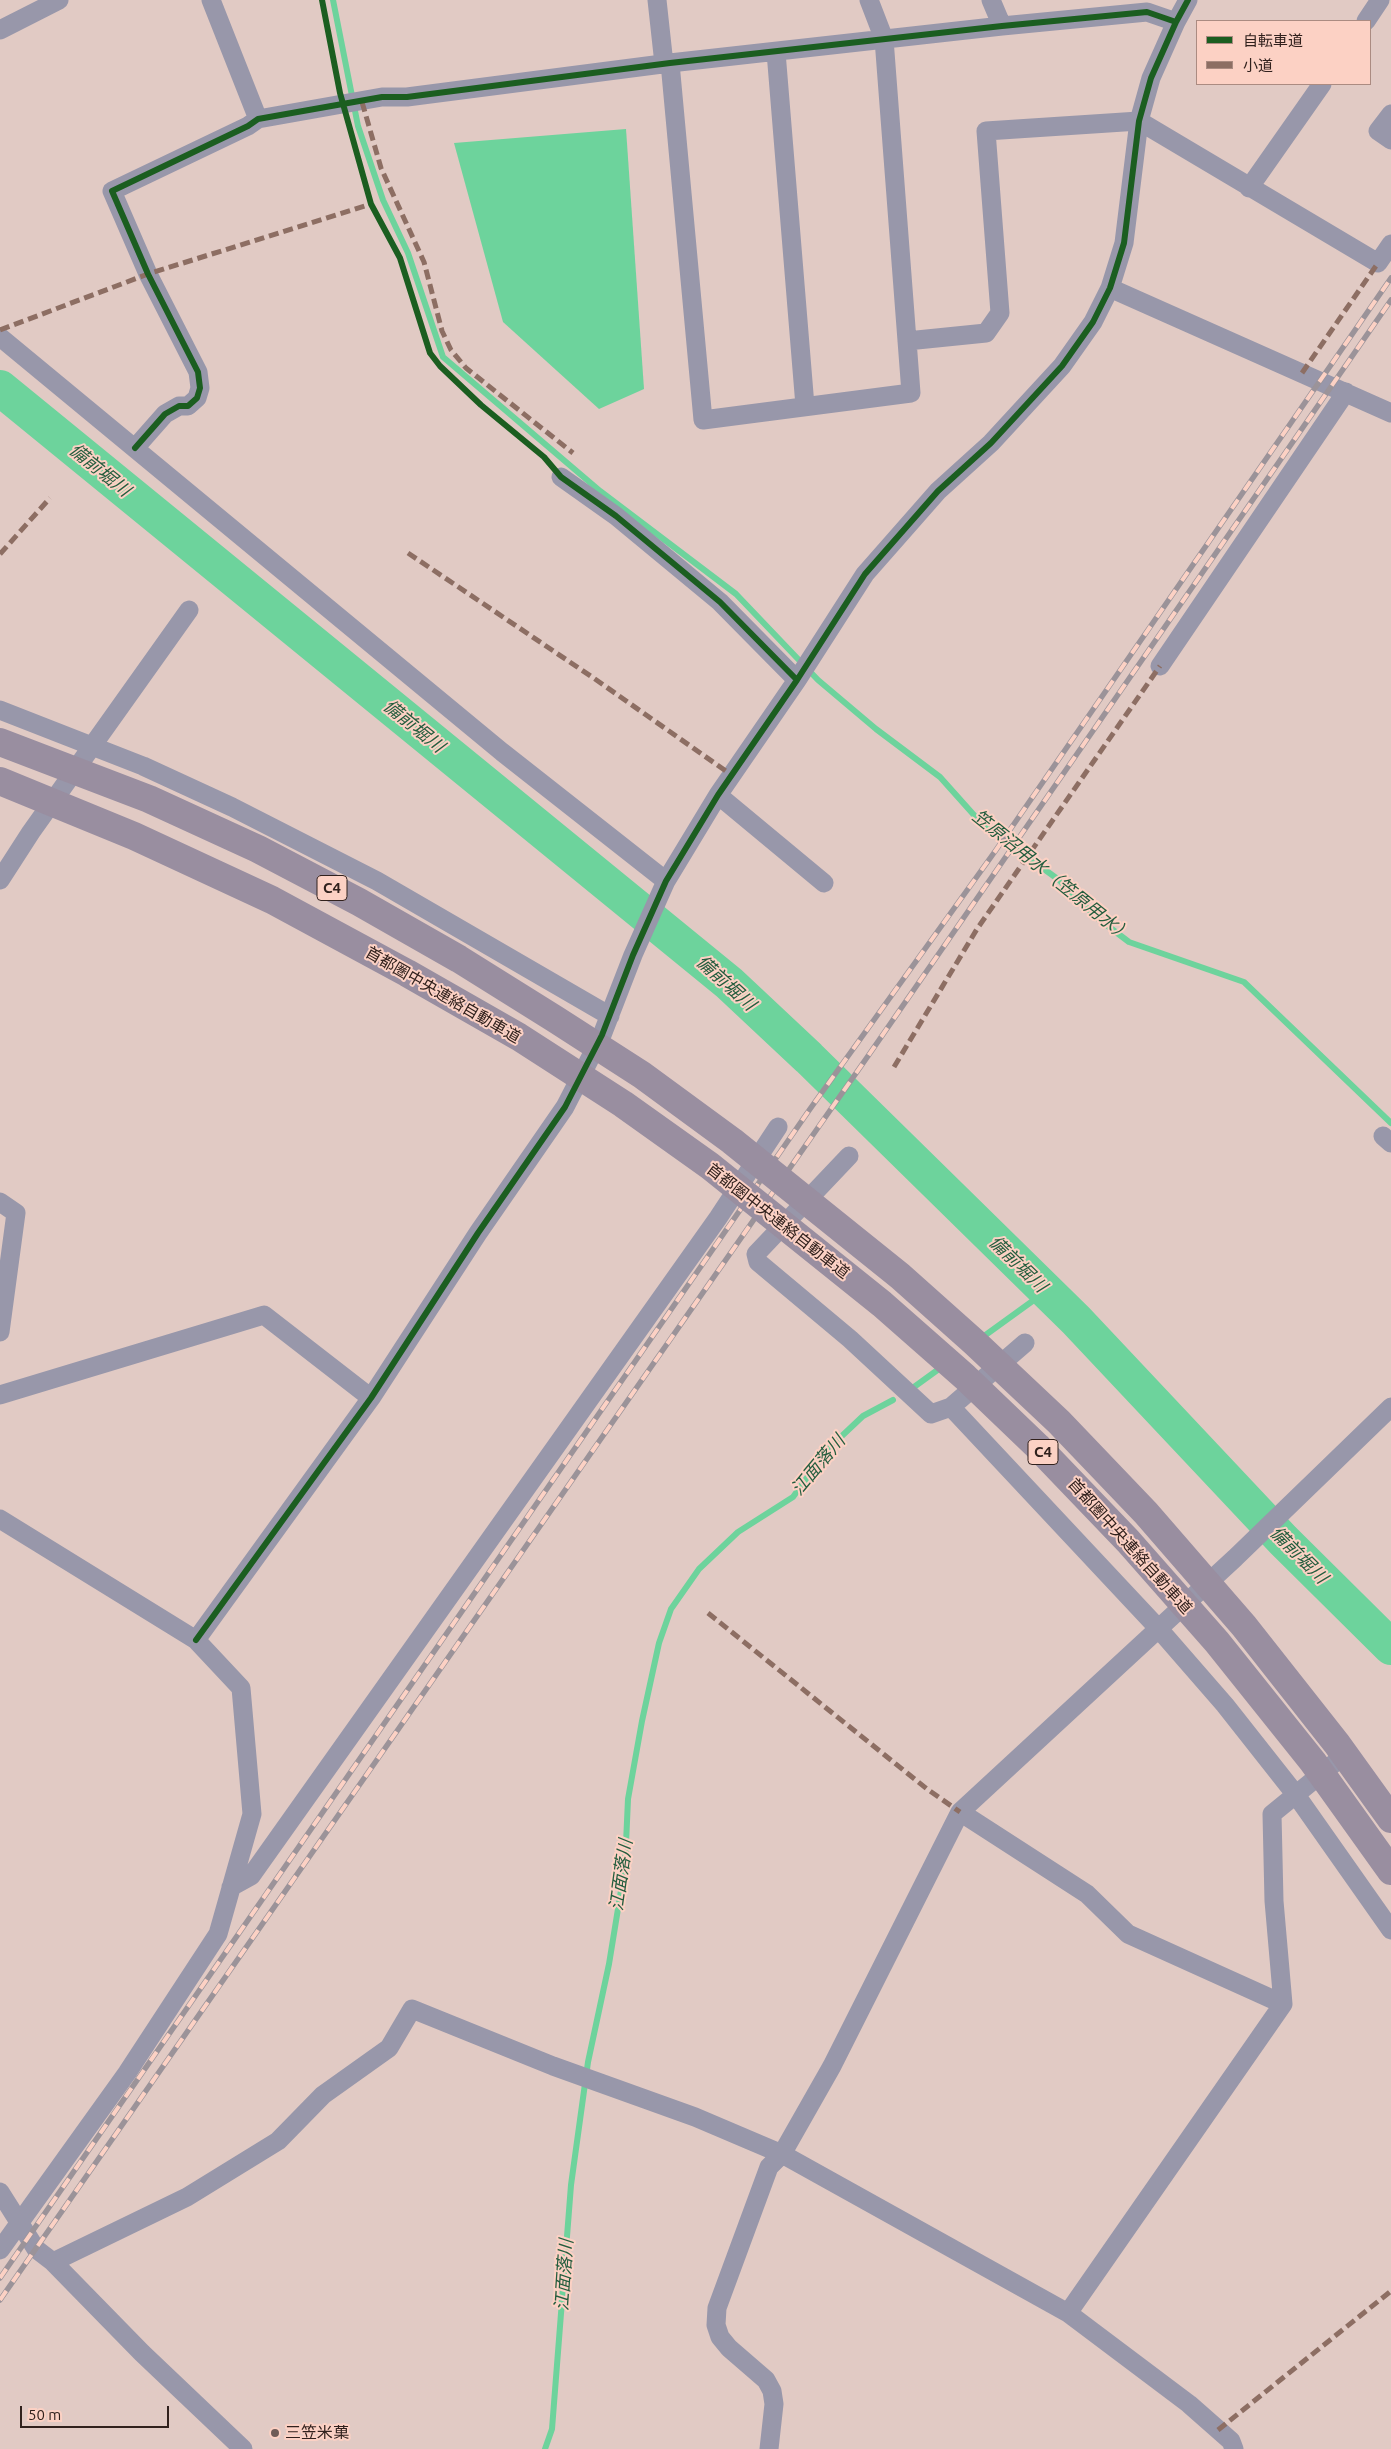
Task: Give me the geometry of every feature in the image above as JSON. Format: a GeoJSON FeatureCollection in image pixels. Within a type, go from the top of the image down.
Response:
{"type":"FeatureCollection","features":[{"type":"Feature","properties":{"kind":"highway","name":"首都圏中央連絡自動車道"},"geometry":{"type":"LineString","coordinates":[[0,742],[149,800],[258,849],[359,902],[458,959],[556,1019],[642,1076],[732,1141],[900,1276],[974,1342],[1066,1429],[1146,1513],[1244,1626],[1337,1744],[1391,1819]]}},
{"type":"Feature","properties":{"kind":"highway","name":"首都圏中央連絡自動車道"},"geometry":{"type":"LineString","coordinates":[[0,781],[134,836],[272,900],[519,1037],[624,1104],[710,1166],[882,1304],[965,1377],[1037,1446],[1128,1541],[1217,1642],[1313,1762],[1391,1872]]}},
{"type":"Feature","properties":{"kind":"street"},"geometry":{"type":"LineString","coordinates":[[0,30],[59,0]]}},
{"type":"Feature","properties":{"kind":"street"},"geometry":{"type":"LineString","coordinates":[[211,0],[258,119]]}},
{"type":"Feature","properties":{"kind":"street"},"geometry":{"type":"LineString","coordinates":[[657,0],[667,63],[702,420],[911,394],[884,39],[870,0]]}},
{"type":"Feature","properties":{"kind":"street"},"geometry":{"type":"LineString","coordinates":[[991,0],[1002,26]]}},
{"type":"Feature","properties":{"kind":"street"},"geometry":{"type":"LineString","coordinates":[[196,1640],[371,1398],[478,1233],[565,1107],[610,1016],[633,955],[665,883],[718,795],[799,678],[865,574],[938,491],[990,443],[1062,366],[1093,322],[1110,288],[1124,242],[1139,121],[1151,78],[1188,0]]}},
{"type":"Feature","properties":{"kind":"street"},"geometry":{"type":"LineString","coordinates":[[1367,20],[1380,0]]}},
{"type":"Feature","properties":{"kind":"street"},"geometry":{"type":"LineString","coordinates":[[135,448],[164,414],[179,406],[188,406],[197,398],[200,388],[198,372],[148,274],[112,191],[248,126],[258,119],[382,97],[406,97],[667,63],[1002,26],[1147,12],[1176,22]]}},
{"type":"Feature","properties":{"kind":"street"},"geometry":{"type":"LineString","coordinates":[[776,52],[805,406]]}},
{"type":"Feature","properties":{"kind":"street"},"geometry":{"type":"LineString","coordinates":[[1249,188],[1321,85]]}},
{"type":"Feature","properties":{"kind":"street"},"geometry":{"type":"LineString","coordinates":[[1391,114],[1378,132],[1391,140]]}},
{"type":"Feature","properties":{"kind":"street"},"geometry":{"type":"LineString","coordinates":[[907,341],[986,333],[1000,313],[986,131],[1139,121],[1378,263],[1391,244]]}},
{"type":"Feature","properties":{"kind":"street"},"geometry":{"type":"LineString","coordinates":[[1110,288],[1391,413]]}},
{"type":"Feature","properties":{"kind":"street"},"geometry":{"type":"LineString","coordinates":[[0,337],[502,752],[665,883]]}},
{"type":"Feature","properties":{"kind":"street"},"geometry":{"type":"LineString","coordinates":[[1160,666],[1346,392]]}},
{"type":"Feature","properties":{"kind":"street"},"geometry":{"type":"LineString","coordinates":[[561,477],[616,516],[720,602],[799,678]]}},
{"type":"Feature","properties":{"kind":"street"},"geometry":{"type":"LineString","coordinates":[[0,880],[31,832],[189,610]]}},
{"type":"Feature","properties":{"kind":"street"},"geometry":{"type":"LineString","coordinates":[[0,710],[94,746],[232,807],[377,881],[610,1016]]}},
{"type":"Feature","properties":{"kind":"street"},"geometry":{"type":"LineString","coordinates":[[718,795],[824,883]]}},
{"type":"Feature","properties":{"kind":"street"},"geometry":{"type":"LineString","coordinates":[[231,1887],[251,1876],[718,1218],[778,1127]]}},
{"type":"Feature","properties":{"kind":"street"},"geometry":{"type":"LineString","coordinates":[[848,1156],[756,1254],[758,1262],[850,1339],[931,1414],[951,1407],[1025,1343]]}},
{"type":"Feature","properties":{"kind":"street"},"geometry":{"type":"LineString","coordinates":[[0,1202],[16,1213],[0,1332]]}},
{"type":"Feature","properties":{"kind":"street"},"geometry":{"type":"LineString","coordinates":[[0,1395],[264,1315],[371,1398]]}},
{"type":"Feature","properties":{"kind":"street"},"geometry":{"type":"LineString","coordinates":[[951,1407],[1158,1628],[1225,1705],[1296,1795],[1391,1930]]}},
{"type":"Feature","properties":{"kind":"street"},"geometry":{"type":"LineString","coordinates":[[769,2449],[774,2404],[772,2391],[766,2380],[729,2348],[720,2337],[716,2325],[717,2308],[769,2167],[782,2154],[832,2066],[960,1812],[1239,1554],[1391,1407]]}},
{"type":"Feature","properties":{"kind":"street"},"geometry":{"type":"LineString","coordinates":[[0,1518],[196,1640],[241,1688],[252,1814],[218,1934],[127,2073],[0,2250]]}},
{"type":"Feature","properties":{"kind":"street"},"geometry":{"type":"LineString","coordinates":[[1068,2313],[1283,2004],[1274,1901],[1272,1814],[1337,1761]]}},
{"type":"Feature","properties":{"kind":"street"},"geometry":{"type":"LineString","coordinates":[[960,1812],[1087,1894],[1128,1934],[1283,2004]]}},
{"type":"Feature","properties":{"kind":"street"},"geometry":{"type":"LineString","coordinates":[[53,2262],[187,2198],[278,2141],[323,2095],[389,2048],[412,2009],[554,2066],[695,2117],[782,2154],[1068,2313],[1189,2404],[1231,2441],[1234,2449]]}},
{"type":"Feature","properties":{"kind":"street"},"geometry":{"type":"LineString","coordinates":[[0,2192],[36,2249],[53,2262],[142,2353],[243,2449]]}},
{"type":"Feature","properties":{"kind":"shaded area"},"geometry":{"type":"Polygon","coordinates":[[[626,129],[644,389],[599,409],[503,322],[454,143],[626,129]]]}},
{"type":"Feature","properties":{"kind":"waterway","name":"笠原沼用水（笠原用水）"},"geometry":{"type":"LineString","coordinates":[[333,0],[358,126],[383,200],[408,253],[443,357],[600,491],[736,594],[818,680],[876,729],[940,777],[982,824],[1059,880],[1096,917],[1129,942],[1244,982],[1391,1123]]}},
{"type":"Feature","properties":{"kind":"waterway","name":"備前堀川"},"geometry":{"type":"LineString","coordinates":[[0,388],[729,983],[809,1058],[1076,1320],[1283,1540],[1391,1647]]}},
{"type":"Feature","properties":{"kind":"waterway","name":"江面落川"},"geometry":{"type":"LineString","coordinates":[[980,1339],[1045,1292]]}},
{"type":"Feature","properties":{"kind":"waterway","name":"江面落川"},"geometry":{"type":"LineString","coordinates":[[914,1387],[943,1366]]}},
{"type":"Feature","properties":{"kind":"waterway","name":"江面落川"},"geometry":{"type":"LineString","coordinates":[[545,2449],[552,2429],[571,2185],[588,2062],[609,1964],[625,1866],[628,1799],[659,1643],[671,1609],[699,1569],[738,1532],[793,1497],[827,1450],[863,1416],[893,1400]]}},
{"type":"Feature","properties":{"kind":"railway"},"geometry":{"type":"LineString","coordinates":[[0,2278],[810,1109],[996,850],[1391,278]]}},
{"type":"Feature","properties":{"kind":"railway"},"geometry":{"type":"LineString","coordinates":[[0,2300],[868,1056],[1391,300]]}},
{"type":"Feature","properties":{"kind":"marked path"},"geometry":{"type":"LineString","coordinates":[[362,102],[381,168],[424,262],[442,331],[451,350],[466,368],[573,453]]}},
{"type":"Feature","properties":{"kind":"marked path"},"geometry":{"type":"LineString","coordinates":[[0,330],[148,274],[371,204]]}},
{"type":"Feature","properties":{"kind":"marked path"},"geometry":{"type":"LineString","coordinates":[[1302,373],[1378,263]]}},
{"type":"Feature","properties":{"kind":"marked path"},"geometry":{"type":"LineString","coordinates":[[0,554],[50,498]]}},
{"type":"Feature","properties":{"kind":"marked path"},"geometry":{"type":"LineString","coordinates":[[408,553],[595,679],[733,776]]}},
{"type":"Feature","properties":{"kind":"marked path"},"geometry":{"type":"LineString","coordinates":[[894,1067],[977,929],[1160,666]]}},
{"type":"Feature","properties":{"kind":"marked path"},"geometry":{"type":"LineString","coordinates":[[708,1613],[927,1789],[960,1812]]}},
{"type":"Feature","properties":{"kind":"marked path"},"geometry":{"type":"LineString","coordinates":[[1218,2430],[1391,2291]]}},
{"type":"Feature","properties":{"kind":"cycle path"},"geometry":{"type":"LineString","coordinates":[[322,0],[340,93],[371,204],[400,258],[430,353],[440,366],[481,405],[544,457],[561,477],[616,516],[720,602],[797,680]]}},
{"type":"Feature","properties":{"kind":"cycle path"},"geometry":{"type":"LineString","coordinates":[[196,1640],[371,1398],[478,1233],[565,1107],[602,1035],[633,955],[666,881],[718,795],[797,680],[865,574],[938,491],[991,443],[1062,366],[1093,322],[1110,288],[1124,243],[1139,121],[1151,78],[1188,0]]}},
{"type":"Feature","properties":{"kind":"cycle path"},"geometry":{"type":"LineString","coordinates":[[135,448],[165,414],[179,406],[188,406],[197,398],[200,388],[198,372],[148,274],[112,191],[248,126],[258,119],[382,97],[407,97],[670,63],[1002,26],[1147,12],[1176,22]]}},
{"type":"Feature","properties":{"kind":"place","name":"三笠米菓"},"geometry":{"type":"Point","coordinates":[275,2433]}}]}
